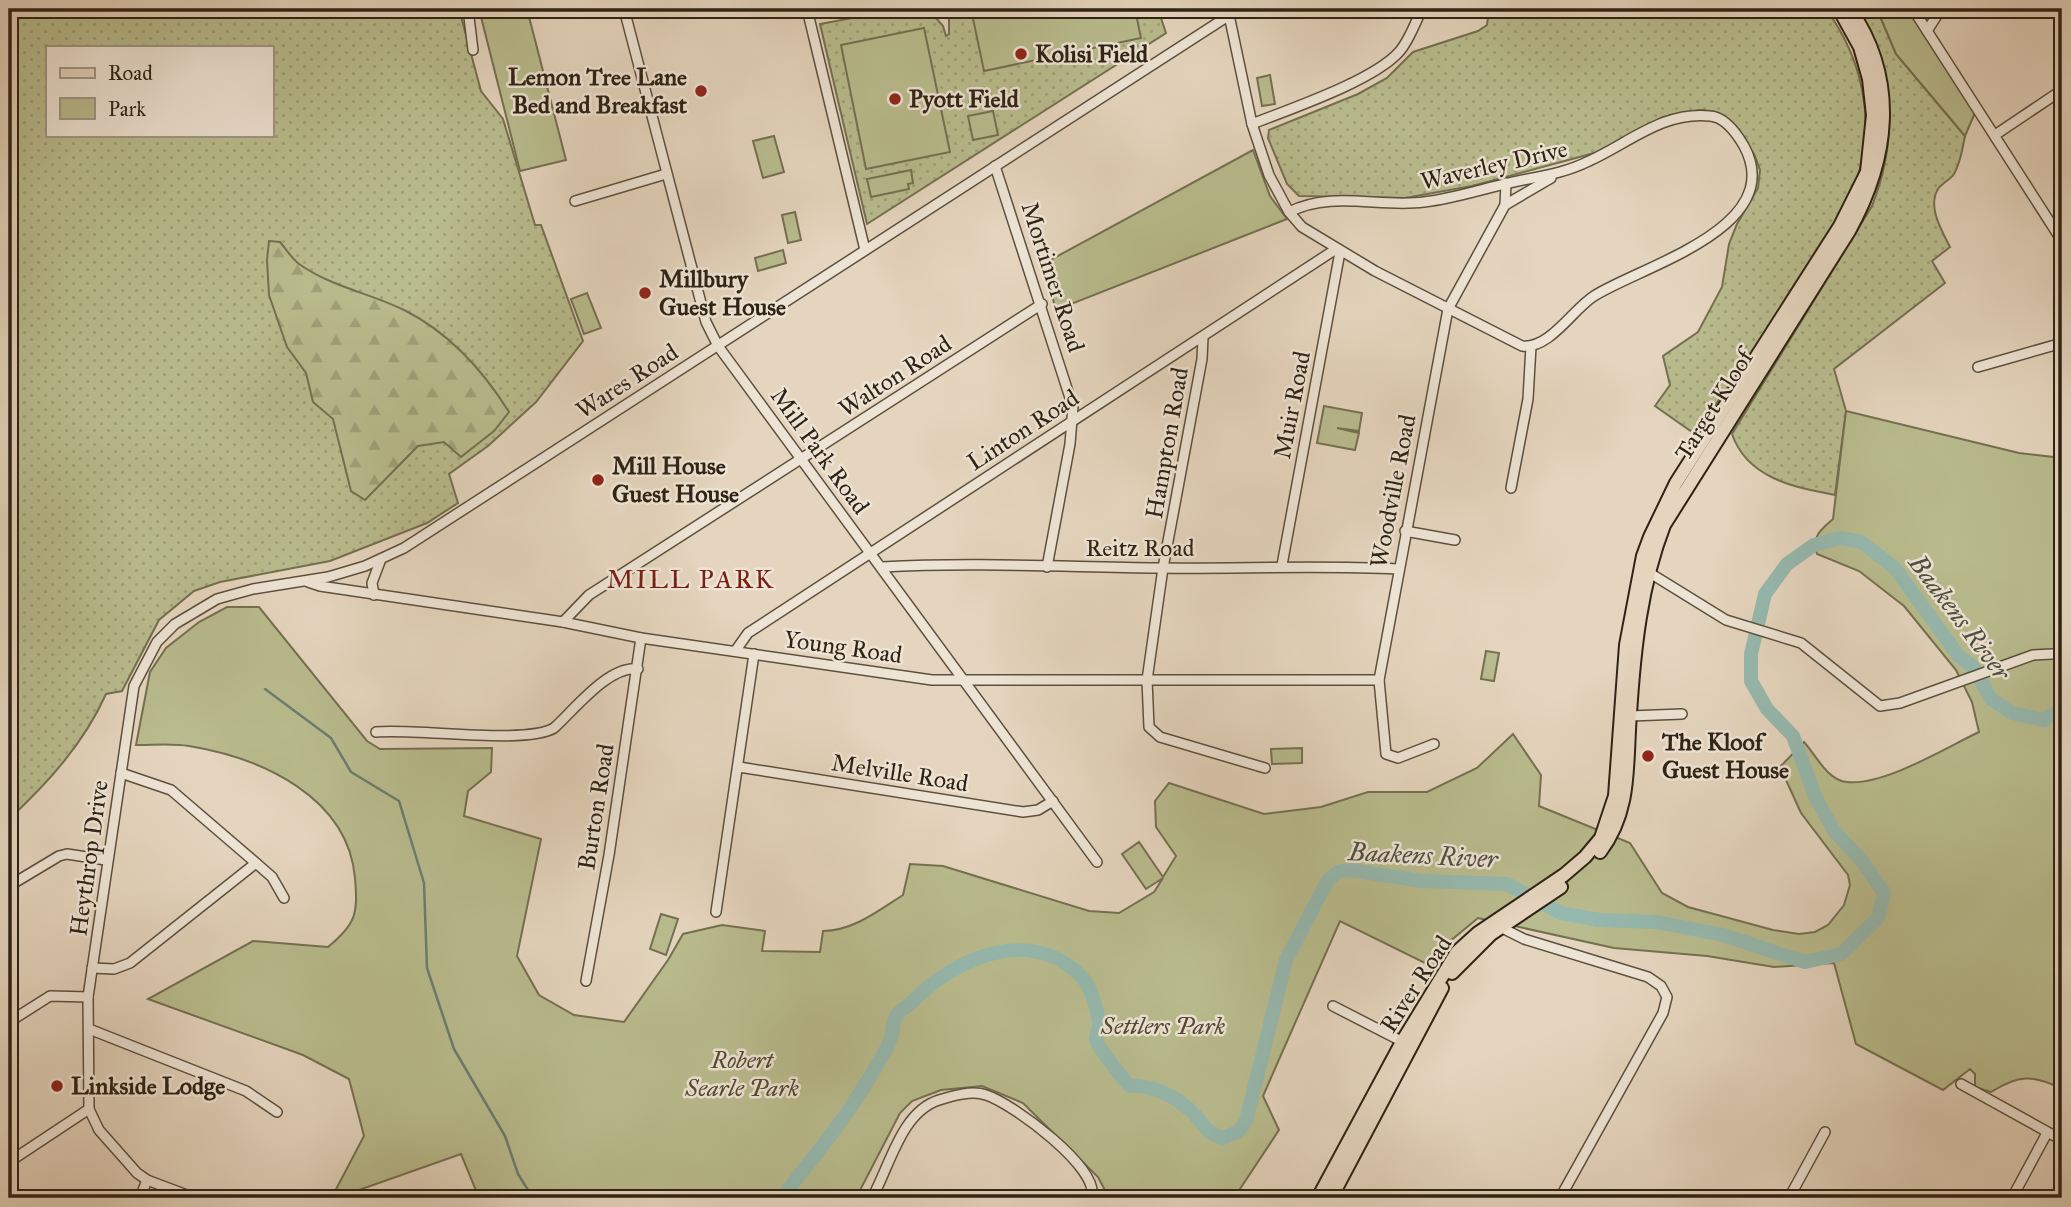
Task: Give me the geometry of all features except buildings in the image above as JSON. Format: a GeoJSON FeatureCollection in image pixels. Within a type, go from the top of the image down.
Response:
{"type":"FeatureCollection","features":[{"type":"Feature","properties":{"kind":"main road","name":"Target Kloof"},"geometry":{"type":"LineString","coordinates":[[1702,452],[1834,237],[1867,172],[1873,131],[1869,79],[1860,47],[1839,9]]}},
{"type":"Feature","properties":{"kind":"main road","name":"Target Kloof"},"geometry":{"type":"LineString","coordinates":[[1604,840],[1619,773],[1625,654],[1644,570],[1663,506],[1849,231],[1870,192],[1877,171],[1883,131],[1881,87],[1871,50],[1850,9]]}},
{"type":"Feature","properties":{"kind":"main road","name":"Target Kloof"},"geometry":{"type":"LineString","coordinates":[[1604,840],[1621,812],[1628,780],[1630,716],[1644,570]]}},
{"type":"Feature","properties":{"kind":"main road","name":"River Road"},"geometry":{"type":"LineString","coordinates":[[1331,1198],[1348,1156],[1457,952],[1502,924],[1604,840]]}},
{"type":"Feature","properties":{"kind":"main road","name":"River Road"},"geometry":{"type":"LineString","coordinates":[[1318,1198],[1348,1156]]}},
{"type":"Feature","properties":{"kind":"street"},"geometry":{"type":"LineString","coordinates":[[468,9],[473,50]]}},
{"type":"Feature","properties":{"kind":"street","name":"Mill Park Road"},"geometry":{"type":"LineString","coordinates":[[624,9],[706,322],[718,346],[1097,862]]}},
{"type":"Feature","properties":{"kind":"street"},"geometry":{"type":"LineString","coordinates":[[807,9],[864,250]]}},
{"type":"Feature","properties":{"kind":"street","name":"Wares Road"},"geometry":{"type":"LineString","coordinates":[[307,581],[346,573],[381,559],[421,538],[1239,9]]}},
{"type":"Feature","properties":{"kind":"street"},"geometry":{"type":"LineString","coordinates":[[1252,124],[1318,97],[1389,61],[1401,50],[1422,9]]}},
{"type":"Feature","properties":{"kind":"street"},"geometry":{"type":"LineString","coordinates":[[1913,9],[1995,135],[2059,225],[2062,241]]}},
{"type":"Feature","properties":{"kind":"street"},"geometry":{"type":"LineString","coordinates":[[1927,31],[1941,9]]}},
{"type":"Feature","properties":{"kind":"street"},"geometry":{"type":"LineString","coordinates":[[1229,15],[1252,124],[1272,183],[1289,212],[1302,227],[1338,250],[1448,309],[1513,342],[1531,346],[1528,399],[1511,488]]}},
{"type":"Feature","properties":{"kind":"street"},"geometry":{"type":"LineString","coordinates":[[1995,135],[2062,90]]}},
{"type":"Feature","properties":{"kind":"street","name":"Waverley Drive"},"geometry":{"type":"LineString","coordinates":[[1289,212],[1307,204],[1333,201],[1429,202],[1506,183],[1557,174],[1588,162],[1668,118],[1707,115],[1720,119],[1737,134],[1752,162],[1753,178],[1746,197],[1709,237],[1685,254],[1597,295],[1531,346]]}},
{"type":"Feature","properties":{"kind":"street","name":"Mortimer Road"},"geometry":{"type":"LineString","coordinates":[[995,166],[1070,394],[1073,420],[1047,567]]}},
{"type":"Feature","properties":{"kind":"street"},"geometry":{"type":"LineString","coordinates":[[575,201],[666,174]]}},
{"type":"Feature","properties":{"kind":"street"},"geometry":{"type":"LineString","coordinates":[[1504,205],[1557,174]]}},
{"type":"Feature","properties":{"kind":"street"},"geometry":{"type":"LineString","coordinates":[[1504,205],[1506,183]]}},
{"type":"Feature","properties":{"kind":"street","name":"Woodville Road"},"geometry":{"type":"LineString","coordinates":[[1434,744],[1398,758],[1392,759],[1386,754],[1379,680],[1448,309],[1504,205]]}},
{"type":"Feature","properties":{"kind":"street","name":"Linton Road"},"geometry":{"type":"LineString","coordinates":[[736,650],[756,628],[870,552],[1338,250]]}},
{"type":"Feature","properties":{"kind":"street","name":"Muir Road"},"geometry":{"type":"LineString","coordinates":[[1282,565],[1338,250]]}},
{"type":"Feature","properties":{"kind":"street","name":"Walton Road"},"geometry":{"type":"LineString","coordinates":[[563,622],[589,595],[1042,304]]}},
{"type":"Feature","properties":{"kind":"street","name":"Hampton Road"},"geometry":{"type":"LineString","coordinates":[[1203,337],[1202,359],[1163,568],[1147,680],[1148,720],[1153,733],[1265,768]]}},
{"type":"Feature","properties":{"kind":"street"},"geometry":{"type":"LineString","coordinates":[[1978,367],[2062,343]]}},
{"type":"Feature","properties":{"kind":"street"},"geometry":{"type":"LineString","coordinates":[[1405,531],[1455,540]]}},
{"type":"Feature","properties":{"kind":"street"},"geometry":{"type":"LineString","coordinates":[[374,595],[372,583],[381,559]]}},
{"type":"Feature","properties":{"kind":"street","name":"Reitz Road"},"geometry":{"type":"LineString","coordinates":[[882,568],[1163,568],[1282,565],[1398,569]]}},
{"type":"Feature","properties":{"kind":"street"},"geometry":{"type":"LineString","coordinates":[[1644,570],[1716,614],[1743,626],[1801,643],[1880,706],[1895,705],[2033,656],[2052,654]]}},
{"type":"Feature","properties":{"kind":"street","name":"Young Road"},"geometry":{"type":"LineString","coordinates":[[307,581],[320,586],[563,622],[641,638],[932,680],[1379,680]]}},
{"type":"Feature","properties":{"kind":"street","name":"Heythrop Drive"},"geometry":{"type":"LineString","coordinates":[[89,1109],[88,997],[106,860],[134,686],[157,642],[175,624],[217,598],[307,581]]}},
{"type":"Feature","properties":{"kind":"street","name":"Burton Road"},"geometry":{"type":"LineString","coordinates":[[586,981],[641,638]]}},
{"type":"Feature","properties":{"kind":"street"},"geometry":{"type":"LineString","coordinates":[[716,912],[754,653]]}},
{"type":"Feature","properties":{"kind":"street"},"geometry":{"type":"LineString","coordinates":[[376,732],[405,729],[491,735],[543,733],[554,728],[612,674],[625,668],[638,669]]}},
{"type":"Feature","properties":{"kind":"street"},"geometry":{"type":"LineString","coordinates":[[1630,716],[1682,714]]}},
{"type":"Feature","properties":{"kind":"street","name":"Melville Road"},"geometry":{"type":"LineString","coordinates":[[739,767],[1023,812],[1038,810],[1053,801]]}},
{"type":"Feature","properties":{"kind":"street"},"geometry":{"type":"LineString","coordinates":[[121,773],[171,790],[272,877],[284,898]]}},
{"type":"Feature","properties":{"kind":"street"},"geometry":{"type":"LineString","coordinates":[[9,886],[59,856],[67,854],[106,860]]}},
{"type":"Feature","properties":{"kind":"street"},"geometry":{"type":"LineString","coordinates":[[92,968],[114,969],[130,963],[256,863]]}},
{"type":"Feature","properties":{"kind":"street"},"geometry":{"type":"LineString","coordinates":[[1502,924],[1524,939],[1648,977],[1664,989],[1668,1004],[1560,1198]]}},
{"type":"Feature","properties":{"kind":"street"},"geometry":{"type":"LineString","coordinates":[[9,1022],[50,996],[88,997]]}},
{"type":"Feature","properties":{"kind":"street"},"geometry":{"type":"LineString","coordinates":[[1334,1006],[1406,1044]]}},
{"type":"Feature","properties":{"kind":"street"},"geometry":{"type":"LineString","coordinates":[[89,1030],[246,1091],[277,1112]]}},
{"type":"Feature","properties":{"kind":"street"},"geometry":{"type":"LineString","coordinates":[[1961,1084],[2062,1140]]}},
{"type":"Feature","properties":{"kind":"street"},"geometry":{"type":"LineString","coordinates":[[872,1198],[916,1112],[939,1100],[974,1093],[1002,1102],[1052,1140],[1084,1170],[1091,1182],[1092,1196]]}},
{"type":"Feature","properties":{"kind":"street"},"geometry":{"type":"LineString","coordinates":[[9,1162],[89,1109],[105,1137],[147,1180],[195,1198]]}},
{"type":"Feature","properties":{"kind":"street"},"geometry":{"type":"LineString","coordinates":[[1789,1198],[1825,1132]]}},
{"type":"Feature","properties":{"kind":"street"},"geometry":{"type":"LineString","coordinates":[[2012,1198],[2047,1133]]}},
{"type":"Feature","properties":{"kind":"street"},"geometry":{"type":"LineString","coordinates":[[140,1198],[147,1180]]}},
{"type":"Feature","properties":{"kind":"green space"},"geometry":{"type":"Polygon","coordinates":[[[9,9],[459,9],[481,91],[503,119],[535,225],[541,225],[583,341],[536,402],[488,446],[449,474],[458,503],[427,523],[330,561],[220,582],[194,591],[159,620],[122,691],[106,694],[76,746],[38,791],[9,819],[9,9]]]}},
{"type":"Feature","properties":{"kind":"green space"},"geometry":{"type":"Polygon","coordinates":[[[479,9],[527,9],[566,160],[520,171],[479,9]]]}},
{"type":"Feature","properties":{"kind":"green space"},"geometry":{"type":"Polygon","coordinates":[[[900,9],[936,9],[936,18],[943,26],[946,36],[949,34],[949,9],[1158,9],[1166,33],[867,224],[820,24],[900,9]]]}},
{"type":"Feature","properties":{"kind":"green space","name":"Kolisi Field"},"geometry":{"type":"Polygon","coordinates":[[[971,9],[1135,9],[1141,38],[984,71],[971,9]]]}},
{"type":"Feature","properties":{"kind":"green space"},"geometry":{"type":"Polygon","coordinates":[[[1489,9],[1826,9],[1849,48],[1857,69],[1865,114],[1862,159],[1856,181],[1829,233],[1695,434],[1655,406],[1670,385],[1663,356],[1698,332],[1722,287],[1729,244],[1758,188],[1760,170],[1754,154],[1741,134],[1715,112],[1700,110],[1663,117],[1598,152],[1472,186],[1405,198],[1299,196],[1287,184],[1268,138],[1269,130],[1358,94],[1387,78],[1413,52],[1478,31],[1487,25],[1489,9]]]}},
{"type":"Feature","properties":{"kind":"green space"},"geometry":{"type":"Polygon","coordinates":[[[1858,9],[1877,9],[1896,54],[1965,136],[1956,169],[1938,189],[1934,203],[1937,219],[1950,247],[1932,261],[1945,283],[1834,369],[1846,411],[1835,495],[1788,484],[1760,471],[1739,449],[1732,434],[1872,206],[1880,181],[1889,131],[1886,81],[1871,32],[1858,9]]]}},
{"type":"Feature","properties":{"kind":"green space"},"geometry":{"type":"Polygon","coordinates":[[[1877,9],[1913,9],[1977,108],[1965,136],[1896,54],[1877,9]]]}},
{"type":"Feature","properties":{"kind":"green space","name":"Pyott Field"},"geometry":{"type":"Polygon","coordinates":[[[924,28],[950,152],[866,169],[841,45],[924,28]]]}},
{"type":"Feature","properties":{"kind":"green space"},"geometry":{"type":"Polygon","coordinates":[[[1270,75],[1275,104],[1262,106],[1257,78],[1270,75]]]}},
{"type":"Feature","properties":{"kind":"green space"},"geometry":{"type":"Polygon","coordinates":[[[993,111],[998,135],[973,140],[968,116],[993,111]]]}},
{"type":"Feature","properties":{"kind":"green space"},"geometry":{"type":"Polygon","coordinates":[[[774,136],[784,172],[763,178],[753,141],[774,136]]]}},
{"type":"Feature","properties":{"kind":"green space"},"geometry":{"type":"Polygon","coordinates":[[[1253,150],[1270,196],[1287,219],[1056,310],[1043,264],[1253,150]]]}},
{"type":"Feature","properties":{"kind":"green space"},"geometry":{"type":"Polygon","coordinates":[[[911,170],[913,183],[908,184],[909,189],[871,197],[867,179],[911,170]]]}},
{"type":"Feature","properties":{"kind":"green space"},"geometry":{"type":"Polygon","coordinates":[[[795,212],[801,240],[788,243],[782,215],[795,212]]]}},
{"type":"Feature","properties":{"kind":"green space"},"geometry":{"type":"Polygon","coordinates":[[[269,241],[280,242],[296,261],[314,273],[406,311],[437,330],[477,368],[509,412],[494,431],[461,457],[444,442],[418,446],[365,500],[351,491],[333,419],[313,402],[306,373],[287,347],[269,295],[269,241]]]}},
{"type":"Feature","properties":{"kind":"green space"},"geometry":{"type":"Polygon","coordinates":[[[783,250],[786,263],[758,271],[755,258],[783,250]]]}},
{"type":"Feature","properties":{"kind":"green space"},"geometry":{"type":"Polygon","coordinates":[[[587,293],[601,328],[584,334],[571,299],[587,293]]]}},
{"type":"Feature","properties":{"kind":"green space"},"geometry":{"type":"Polygon","coordinates":[[[1324,406],[1362,413],[1359,431],[1337,428],[1359,433],[1355,450],[1317,443],[1324,406]]]}},
{"type":"Feature","properties":{"kind":"green space"},"geometry":{"type":"Polygon","coordinates":[[[1846,411],[2019,453],[2062,458],[2062,1089],[2026,1078],[2009,1082],[1991,1092],[1975,1087],[1975,1074],[1970,1069],[1943,1090],[1856,1044],[1834,963],[1774,967],[1707,956],[1614,948],[1478,918],[1449,942],[1433,967],[1340,921],[1263,1096],[1279,1130],[1234,1198],[1109,1198],[1098,1177],[1023,1103],[982,1086],[941,1090],[912,1101],[900,1113],[856,1198],[479,1198],[461,1154],[342,1196],[333,1195],[364,1136],[349,1079],[303,1055],[148,999],[253,941],[328,947],[350,925],[355,910],[355,878],[349,850],[336,825],[319,804],[297,786],[245,760],[217,752],[183,745],[136,745],[150,672],[166,648],[199,622],[227,607],[259,607],[367,741],[380,749],[492,748],[491,772],[468,791],[464,816],[541,839],[517,956],[539,995],[574,1015],[624,1022],[683,934],[722,925],[765,931],[762,951],[820,952],[823,931],[855,924],[903,895],[910,864],[943,866],[1089,911],[1119,913],[1154,892],[1163,878],[1146,889],[1122,854],[1139,842],[1163,877],[1176,856],[1156,827],[1155,801],[1169,783],[1264,814],[1321,807],[1368,792],[1427,792],[1477,768],[1513,734],[1541,775],[1539,806],[1630,843],[1662,893],[1688,907],[1773,930],[1799,934],[1815,932],[1828,925],[1844,905],[1850,885],[1848,875],[1801,813],[1780,767],[1804,742],[1834,777],[1847,782],[1862,782],[1896,772],[1979,732],[1972,702],[1956,670],[1904,606],[1859,571],[1817,554],[1816,538],[1833,519],[1846,411]]]}},
{"type":"Feature","properties":{"kind":"green space"},"geometry":{"type":"Polygon","coordinates":[[[1486,651],[1499,653],[1494,681],[1481,679],[1486,651]]]}},
{"type":"Feature","properties":{"kind":"green space"},"geometry":{"type":"Polygon","coordinates":[[[1302,748],[1302,763],[1272,764],[1271,749],[1302,748]]]}},
{"type":"Feature","properties":{"kind":"green space"},"geometry":{"type":"Polygon","coordinates":[[[661,914],[678,919],[666,955],[650,949],[661,914]]]}},
{"type":"Feature","properties":{"kind":"waterway","name":"Baakens River"},"geometry":{"type":"LineString","coordinates":[[782,1198],[867,1082],[890,1041],[894,1019],[898,1014],[949,972],[993,953],[1016,950],[1039,952],[1061,961],[1081,976],[1088,986],[1098,1019],[1097,1043],[1130,1086],[1147,1087],[1170,1096],[1190,1110],[1210,1132],[1222,1138],[1238,1132],[1246,1121],[1286,960],[1328,880],[1338,872],[1351,870],[1422,881],[1507,884],[1561,913],[1599,920],[1657,922],[1723,935],[1805,962],[1841,954],[1878,918],[1884,893],[1862,861],[1834,831],[1815,796],[1793,736],[1767,709],[1751,681],[1751,654],[1765,594],[1787,564],[1814,545],[1840,538],[1861,542],[1894,567],[1958,655],[1974,668],[1991,699],[2012,713],[2044,720],[2062,709]]}},
{"type":"Feature","properties":{"kind":"waterway"},"geometry":{"type":"LineString","coordinates":[[265,689],[331,738],[351,772],[399,801],[424,883],[427,968],[454,1049],[505,1136],[518,1174],[533,1198]]}},
{"type":"Feature","properties":{"kind":"place","name":"Kolisi Field"},"geometry":{"type":"Point","coordinates":[1021,54]}},
{"type":"Feature","properties":{"kind":"place","name":"Lemon Tree Lane Bed and Breakfast"},"geometry":{"type":"Point","coordinates":[701,91]}},
{"type":"Feature","properties":{"kind":"place","name":"Pyott Field"},"geometry":{"type":"Point","coordinates":[895,99]}},
{"type":"Feature","properties":{"kind":"place","name":"Millbury Guest House"},"geometry":{"type":"Point","coordinates":[645,293]}},
{"type":"Feature","properties":{"kind":"place","name":"Mill House Guest House"},"geometry":{"type":"Point","coordinates":[598,480]}},
{"type":"Feature","properties":{"kind":"place","name":"The Kloof Guest House"},"geometry":{"type":"Point","coordinates":[1648,756]}},
{"type":"Feature","properties":{"kind":"place","name":"Linkside Lodge"},"geometry":{"type":"Point","coordinates":[57,1086]}},
{"type":"Feature","properties":{"kind":"district","name":"MILL PARK"},"geometry":{"type":"Point","coordinates":[691,579]}},
{"type":"Feature","properties":{"kind":"park label","name":"Settlers Park"},"geometry":{"type":"Point","coordinates":[1163,1026]}},
{"type":"Feature","properties":{"kind":"park label","name":"Robert Searle Park"},"geometry":{"type":"Point","coordinates":[742,1074]}}]}
